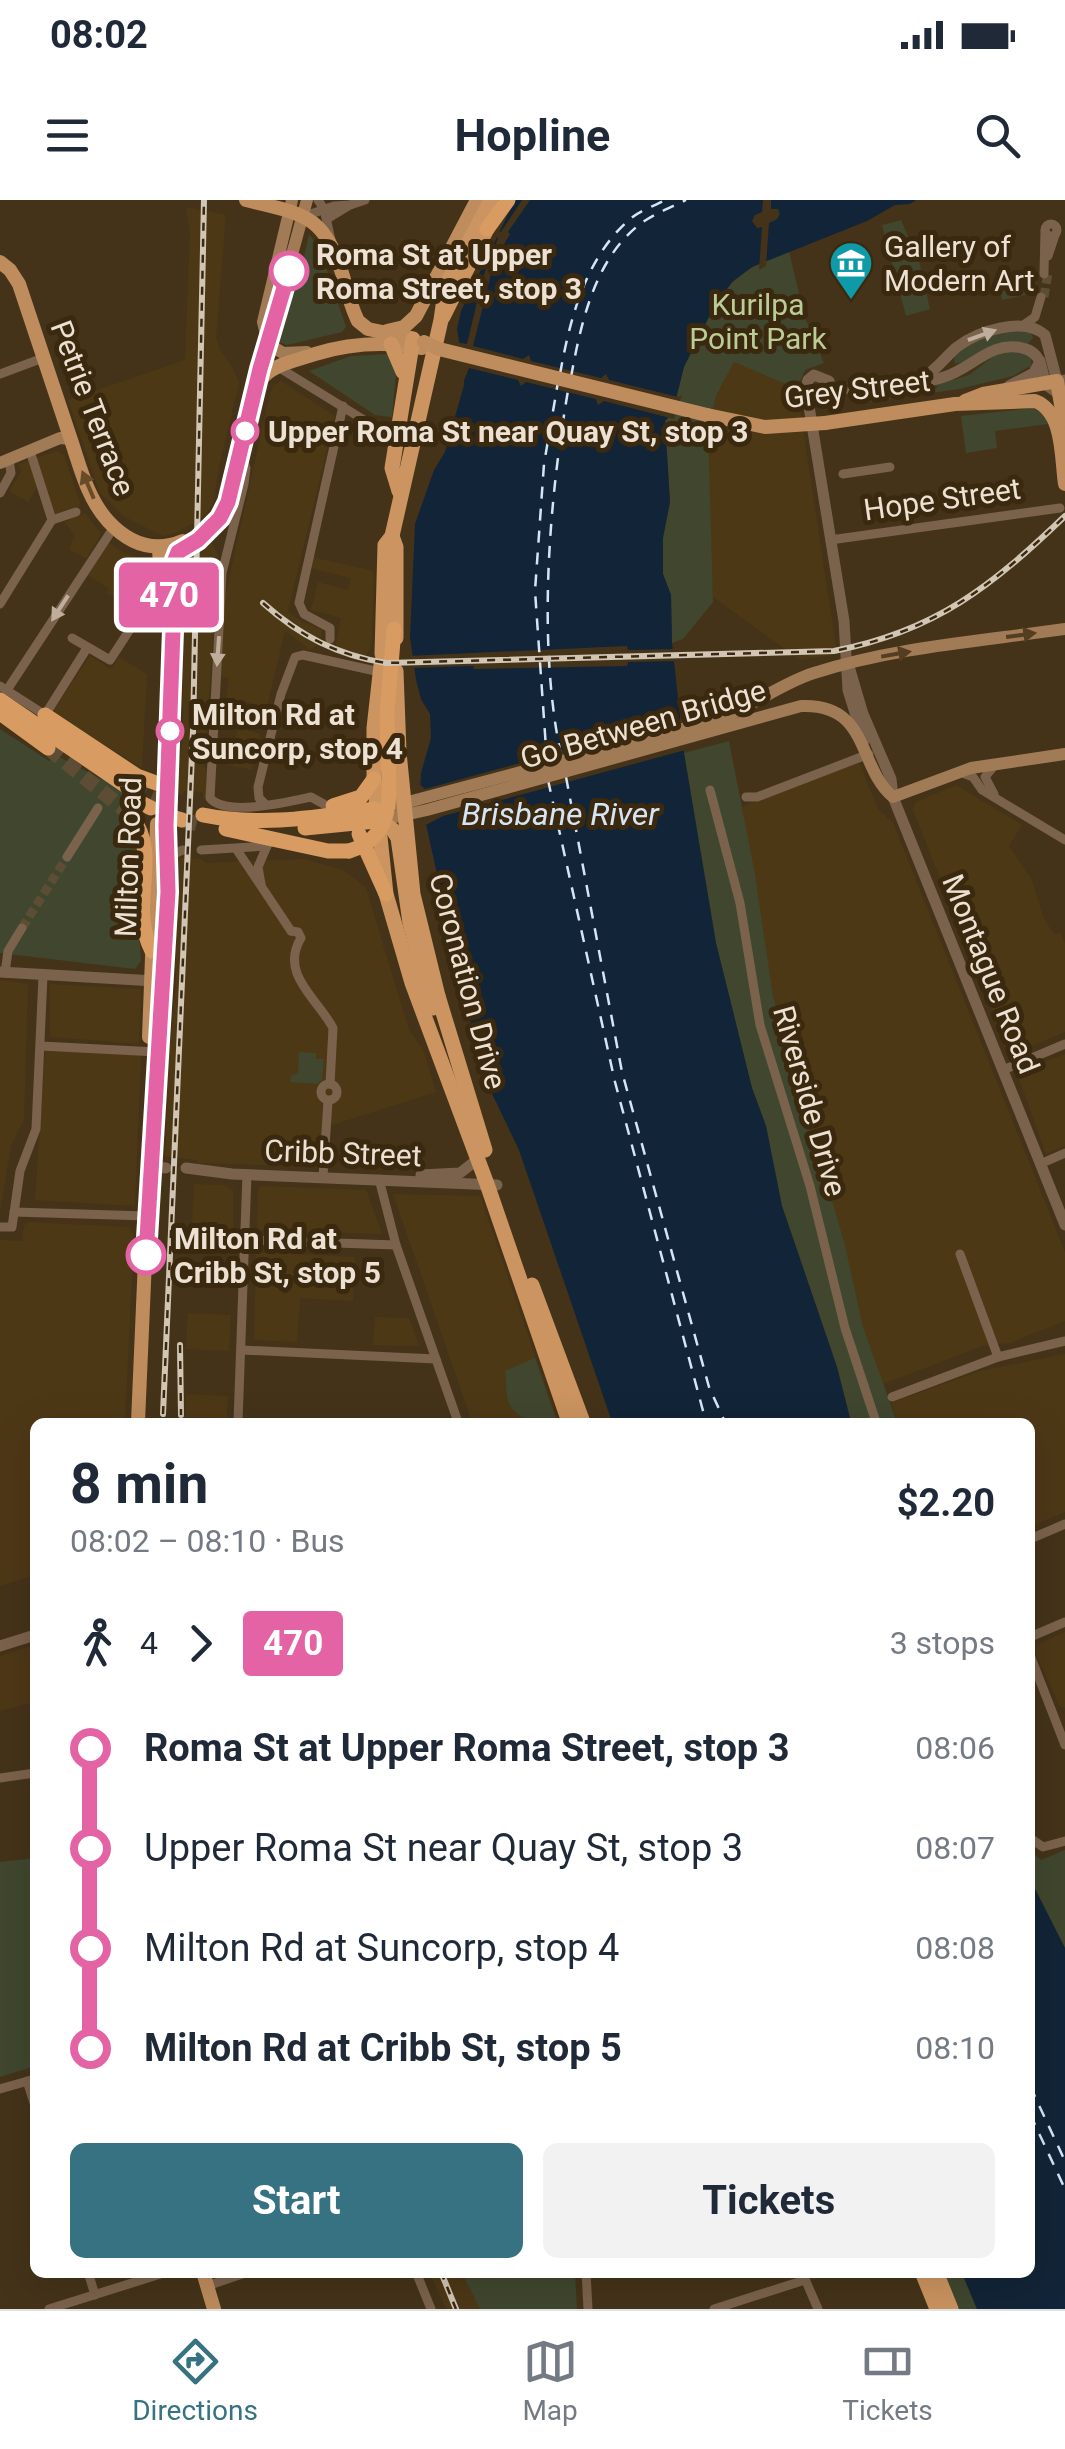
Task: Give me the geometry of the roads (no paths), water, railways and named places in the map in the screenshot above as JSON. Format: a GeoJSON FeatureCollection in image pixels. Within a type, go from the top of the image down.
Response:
{"type":"FeatureCollection","features":[{"type":"Feature","properties":{"kind":"highway","name":"Coronation Drive"},"geometry":{"type":"LineString","coordinates":[[440,320],[500,204]]}},
{"type":"Feature","properties":{"kind":"highway","name":"Coronation Drive"},"geometry":{"type":"LineString","coordinates":[[500,204],[446,285],[392,536],[386,545],[374,779],[396,813],[386,894],[412,983],[581,1418]]}},
{"type":"Feature","properties":{"kind":"highway"},"geometry":{"type":"LineString","coordinates":[[386,338],[400,359],[405,380]]}},
{"type":"Feature","properties":{"kind":"highway"},"geometry":{"type":"LineString","coordinates":[[400,494],[392,468],[405,380],[418,344]]}},
{"type":"Feature","properties":{"kind":"highway","name":"Coronation Drive"},"geometry":{"type":"LineString","coordinates":[[392,536],[396,547],[389,680],[393,755],[413,894],[438,996],[474,1105],[492,1184],[568,1418]]}},
{"type":"Feature","properties":{"kind":"highway"},"geometry":{"type":"LineString","coordinates":[[2,692],[137,776],[158,804]]}},
{"type":"Feature","properties":{"kind":"highway"},"geometry":{"type":"LineString","coordinates":[[2,692],[158,804]]}},
{"type":"Feature","properties":{"kind":"highway"},"geometry":{"type":"LineString","coordinates":[[0,714],[48,748]]}},
{"type":"Feature","properties":{"kind":"highway"},"geometry":{"type":"LineString","coordinates":[[393,755],[390,804],[384,822],[370,840],[349,850],[336,852],[306,846],[202,820],[264,808],[396,813]]}},
{"type":"Feature","properties":{"kind":"highway"},"geometry":{"type":"LineString","coordinates":[[264,808],[277,816],[329,807],[361,797],[374,779]]}},
{"type":"Feature","properties":{"kind":"highway"},"geometry":{"type":"LineString","coordinates":[[152,952],[141,919],[144,842],[158,804]]}},
{"type":"Feature","properties":{"kind":"highway"},"geometry":{"type":"LineString","coordinates":[[244,832],[350,825],[396,813]]}},
{"type":"Feature","properties":{"kind":"highway"},"geometry":{"type":"LineString","coordinates":[[396,813],[415,950],[479,1134]]}},
{"type":"Feature","properties":{"kind":"highway"},"geometry":{"type":"LineString","coordinates":[[395,928],[399,908],[396,813]]}},
{"type":"Feature","properties":{"kind":"highway"},"geometry":{"type":"LineString","coordinates":[[350,825],[362,839],[386,894]]}},
{"type":"Feature","properties":{"kind":"highway"},"geometry":{"type":"LineString","coordinates":[[267,846],[306,846]]}},
{"type":"Feature","properties":{"kind":"highway"},"geometry":{"type":"LineString","coordinates":[[924,2278],[937,2309]]}},
{"type":"Feature","properties":{"kind":"highway"},"geometry":{"type":"LineString","coordinates":[[938,2278],[951,2309]]}},
{"type":"Feature","properties":{"kind":"main road"},"geometry":{"type":"LineString","coordinates":[[246,200],[297,211],[321,228],[331,242],[356,316],[367,328],[386,338],[415,318],[476,200]]}},
{"type":"Feature","properties":{"kind":"main road"},"geometry":{"type":"LineString","coordinates":[[159,548],[198,540],[228,502],[297,211],[307,200]]}},
{"type":"Feature","properties":{"kind":"main road","name":"Petrie Terrace"},"geometry":{"type":"LineString","coordinates":[[2,267],[17,280],[91,495],[114,527],[140,544],[159,548]]}},
{"type":"Feature","properties":{"kind":"main road"},"geometry":{"type":"LineString","coordinates":[[268,344],[290,354],[331,349],[351,332],[356,316]]}},
{"type":"Feature","properties":{"kind":"main road","name":"Grey Street"},"geometry":{"type":"LineString","coordinates":[[277,367],[331,349],[386,338],[765,427],[955,404],[1024,400]]}},
{"type":"Feature","properties":{"kind":"main road"},"geometry":{"type":"LineString","coordinates":[[254,397],[260,381],[277,367]]}},
{"type":"Feature","properties":{"kind":"main road"},"geometry":{"type":"LineString","coordinates":[[1059,384],[1065,428]]}},
{"type":"Feature","properties":{"kind":"main road","name":"Grey Street"},"geometry":{"type":"LineString","coordinates":[[955,404],[996,392],[1059,384]]}},
{"type":"Feature","properties":{"kind":"main road"},"geometry":{"type":"LineString","coordinates":[[1024,400],[1042,403],[1053,415],[1065,484]]}},
{"type":"Feature","properties":{"kind":"main road"},"geometry":{"type":"LineString","coordinates":[[4,462],[61,438],[70,439]]}},
{"type":"Feature","properties":{"kind":"main road","name":"Milton Road"},"geometry":{"type":"LineString","coordinates":[[138,1418],[149,1168],[145,1151],[166,857],[158,804],[173,676],[168,580],[172,561],[183,544]]}},
{"type":"Feature","properties":{"kind":"main road","name":"Milton Road"},"geometry":{"type":"LineString","coordinates":[[157,981],[152,952],[165,632],[159,548]]}},
{"type":"Feature","properties":{"kind":"main road","name":"Go Between Bridge"},"geometry":{"type":"LineString","coordinates":[[718,725],[792,682],[848,663],[1065,629]]}},
{"type":"Feature","properties":{"kind":"main road","name":"Go Between Bridge"},"geometry":{"type":"LineString","coordinates":[[396,813],[792,708],[816,706],[845,720],[869,754]]}},
{"type":"Feature","properties":{"kind":"main road","name":"Montague Road"},"geometry":{"type":"LineString","coordinates":[[869,754],[883,787],[893,797]]}},
{"type":"Feature","properties":{"kind":"main road"},"geometry":{"type":"LineString","coordinates":[[893,797],[959,772],[1065,754]]}},
{"type":"Feature","properties":{"kind":"main road"},"geometry":{"type":"LineString","coordinates":[[396,813],[408,830],[407,908]]}},
{"type":"Feature","properties":{"kind":"main road"},"geometry":{"type":"LineString","coordinates":[[208,2278],[214,2309]]}},
{"type":"Feature","properties":{"kind":"street"},"geometry":{"type":"LineString","coordinates":[[297,211],[323,210],[366,200]]}},
{"type":"Feature","properties":{"kind":"street"},"geometry":{"type":"LineString","coordinates":[[323,210],[331,242]]}},
{"type":"Feature","properties":{"kind":"street"},"geometry":{"type":"LineString","coordinates":[[1046,274],[1048,249],[1056,229]]}},
{"type":"Feature","properties":{"kind":"street"},"geometry":{"type":"LineString","coordinates":[[908,384],[930,374],[973,338],[1022,326],[1035,317],[1042,297],[1036,342],[1027,349]]}},
{"type":"Feature","properties":{"kind":"street"},"geometry":{"type":"LineString","coordinates":[[1022,326],[1038,329],[1049,342],[1059,384]]}},
{"type":"Feature","properties":{"kind":"street"},"geometry":{"type":"LineString","coordinates":[[821,395],[827,386],[826,379],[811,377],[806,388],[813,395],[821,395],[931,381],[961,370],[990,351],[1011,346],[1027,349],[1059,384]]}},
{"type":"Feature","properties":{"kind":"street"},"geometry":{"type":"LineString","coordinates":[[308,357],[302,370],[310,385]]}},
{"type":"Feature","properties":{"kind":"street"},"geometry":{"type":"LineString","coordinates":[[948,357],[951,367],[961,370]]}},
{"type":"Feature","properties":{"kind":"street"},"geometry":{"type":"LineString","coordinates":[[0,374],[43,358]]}},
{"type":"Feature","properties":{"kind":"street"},"geometry":{"type":"LineString","coordinates":[[996,392],[1034,373],[1040,360]]}},
{"type":"Feature","properties":{"kind":"street"},"geometry":{"type":"LineString","coordinates":[[277,367],[343,406],[396,446]]}},
{"type":"Feature","properties":{"kind":"street","name":"Grey Street"},"geometry":{"type":"LineString","coordinates":[[1024,400],[1059,384]]}},
{"type":"Feature","properties":{"kind":"street"},"geometry":{"type":"LineString","coordinates":[[848,386],[864,389]]}},
{"type":"Feature","properties":{"kind":"street","name":"Montague Road"},"geometry":{"type":"LineString","coordinates":[[806,388],[850,696],[869,754]]}},
{"type":"Feature","properties":{"kind":"street","name":"Montague Road"},"geometry":{"type":"LineString","coordinates":[[819,460],[816,410],[821,395]]}},
{"type":"Feature","properties":{"kind":"street"},"geometry":{"type":"LineString","coordinates":[[330,639],[330,628],[304,614],[299,603],[343,406]]}},
{"type":"Feature","properties":{"kind":"street"},"geometry":{"type":"LineString","coordinates":[[376,428],[399,426]]}},
{"type":"Feature","properties":{"kind":"street"},"geometry":{"type":"LineString","coordinates":[[30,451],[52,520]]}},
{"type":"Feature","properties":{"kind":"street"},"geometry":{"type":"LineString","coordinates":[[240,453],[246,468],[244,484],[220,590],[210,792],[216,804],[264,808],[315,797],[329,807]]}},
{"type":"Feature","properties":{"kind":"street"},"geometry":{"type":"LineString","coordinates":[[0,493],[12,473],[4,462]]}},
{"type":"Feature","properties":{"kind":"street"},"geometry":{"type":"LineString","coordinates":[[843,474],[890,467]]}},
{"type":"Feature","properties":{"kind":"street","name":"Hope Street"},"geometry":{"type":"LineString","coordinates":[[830,540],[1060,508]]}},
{"type":"Feature","properties":{"kind":"street"},"geometry":{"type":"LineString","coordinates":[[0,604],[52,520],[76,512]]}},
{"type":"Feature","properties":{"kind":"street"},"geometry":{"type":"LineString","coordinates":[[2,692],[114,527]]}},
{"type":"Feature","properties":{"kind":"street"},"geometry":{"type":"LineString","coordinates":[[72,638],[110,660],[153,602],[162,597]]}},
{"type":"Feature","properties":{"kind":"street"},"geometry":{"type":"LineString","coordinates":[[51,719],[86,648]]}},
{"type":"Feature","properties":{"kind":"street"},"geometry":{"type":"LineString","coordinates":[[264,808],[258,786],[291,663],[299,655],[326,655],[381,664]]}},
{"type":"Feature","properties":{"kind":"street","name":"Montague Road"},"geometry":{"type":"LineString","coordinates":[[848,663],[860,706],[892,782],[893,797],[1065,1225]]}},
{"type":"Feature","properties":{"kind":"street"},"geometry":{"type":"LineString","coordinates":[[746,797],[757,797],[869,754]]}},
{"type":"Feature","properties":{"kind":"street"},"geometry":{"type":"LineString","coordinates":[[996,796],[985,776],[997,763]]}},
{"type":"Feature","properties":{"kind":"street"},"geometry":{"type":"LineString","coordinates":[[959,772],[973,777],[981,789],[1065,840]]}},
{"type":"Feature","properties":{"kind":"street","name":"Riverside Drive"},"geometry":{"type":"LineString","coordinates":[[710,790],[740,903],[760,1025],[802,1159],[845,1328],[875,1418]]}},
{"type":"Feature","properties":{"kind":"street"},"geometry":{"type":"LineString","coordinates":[[67,856],[98,808]]}},
{"type":"Feature","properties":{"kind":"street"},"geometry":{"type":"LineString","coordinates":[[200,850],[267,846]]}},
{"type":"Feature","properties":{"kind":"street"},"geometry":{"type":"LineString","coordinates":[[262,886],[258,867],[267,846]]}},
{"type":"Feature","properties":{"kind":"street"},"geometry":{"type":"LineString","coordinates":[[166,857],[183,850]]}},
{"type":"Feature","properties":{"kind":"street"},"geometry":{"type":"LineString","coordinates":[[237,850],[291,932],[301,936],[297,945],[300,986],[333,1028],[330,1084],[337,1093],[328,1101],[323,1176]]}},
{"type":"Feature","properties":{"kind":"street"},"geometry":{"type":"LineString","coordinates":[[22,928],[2,972],[157,981]]}},
{"type":"Feature","properties":{"kind":"street"},"geometry":{"type":"LineString","coordinates":[[0,1227],[12,1227],[20,1171],[36,1129],[43,976]]}},
{"type":"Feature","properties":{"kind":"street"},"geometry":{"type":"LineString","coordinates":[[1002,1070],[1065,1044]]}},
{"type":"Feature","properties":{"kind":"street"},"geometry":{"type":"LineString","coordinates":[[41,1046],[152,1052]]}},
{"type":"Feature","properties":{"kind":"street"},"geometry":{"type":"LineString","coordinates":[[1040,1164],[1065,1153]]}},
{"type":"Feature","properties":{"kind":"street"},"geometry":{"type":"LineString","coordinates":[[457,1418],[396,1246],[386,1179],[460,1173],[478,1159]]}},
{"type":"Feature","properties":{"kind":"street"},"geometry":{"type":"LineString","coordinates":[[149,1168],[166,1168]]}},
{"type":"Feature","properties":{"kind":"street","name":"Cribb Street"},"geometry":{"type":"LineString","coordinates":[[186,1168],[492,1184]]}},
{"type":"Feature","properties":{"kind":"street"},"geometry":{"type":"LineString","coordinates":[[238,1418],[247,1174]]}},
{"type":"Feature","properties":{"kind":"street"},"geometry":{"type":"LineString","coordinates":[[14,1212],[147,1216]]}},
{"type":"Feature","properties":{"kind":"street"},"geometry":{"type":"LineString","coordinates":[[245,1240],[396,1246]]}},
{"type":"Feature","properties":{"kind":"street"},"geometry":{"type":"LineString","coordinates":[[960,1254],[998,1356]]}},
{"type":"Feature","properties":{"kind":"street"},"geometry":{"type":"LineString","coordinates":[[892,1397],[998,1356],[1065,1341]]}},
{"type":"Feature","properties":{"kind":"street"},"geometry":{"type":"LineString","coordinates":[[242,1350],[436,1359]]}},
{"type":"Feature","properties":{"kind":"street"},"geometry":{"type":"LineString","coordinates":[[1035,1537],[1065,1524]]}},
{"type":"Feature","properties":{"kind":"street"},"geometry":{"type":"LineString","coordinates":[[1035,1635],[1065,1622]]}},
{"type":"Feature","properties":{"kind":"street"},"geometry":{"type":"LineString","coordinates":[[0,1646],[30,1637]]}},
{"type":"Feature","properties":{"kind":"street"},"geometry":{"type":"LineString","coordinates":[[1035,1666],[1061,1724],[1065,1745]]}},
{"type":"Feature","properties":{"kind":"street"},"geometry":{"type":"LineString","coordinates":[[0,1778],[30,1773]]}},
{"type":"Feature","properties":{"kind":"street"},"geometry":{"type":"LineString","coordinates":[[1035,1842],[1040,1846],[1065,1841]]}},
{"type":"Feature","properties":{"kind":"street"},"geometry":{"type":"LineString","coordinates":[[0,2090],[30,2080]]}},
{"type":"Feature","properties":{"kind":"street"},"geometry":{"type":"LineString","coordinates":[[90,2278],[95,2295]]}},
{"type":"Feature","properties":{"kind":"street"},"geometry":{"type":"LineString","coordinates":[[49,2309],[150,2278]]}},
{"type":"Feature","properties":{"kind":"street"},"geometry":{"type":"LineString","coordinates":[[418,2278],[431,2309]]}},
{"type":"Feature","properties":{"kind":"street"},"geometry":{"type":"LineString","coordinates":[[586,2278],[588,2309]]}},
{"type":"Feature","properties":{"kind":"street"},"geometry":{"type":"LineString","coordinates":[[714,2309],[799,2278]]}},
{"type":"Feature","properties":{"kind":"street"},"geometry":{"type":"LineString","coordinates":[[805,2278],[818,2309]]}},
{"type":"Feature","properties":{"kind":"water","name":"Brisbane River"},"geometry":{"type":"Polygon","coordinates":[[[515,200],[916,200],[895,205],[867,221],[752,267],[732,282],[712,311],[684,367],[672,414],[665,421],[670,502],[663,538],[663,574],[671,595],[684,753],[716,943],[752,1088],[766,1126],[782,1206],[837,1367],[850,1418],[611,1418],[519,1150],[486,1081],[453,972],[420,797],[421,773],[431,738],[430,714],[416,680],[410,637],[415,524],[434,470],[445,452],[464,385],[457,329],[461,311],[515,200]]]}},
{"type":"Feature","properties":{"kind":"water"},"geometry":{"type":"Polygon","coordinates":[[[1035,1889],[1065,1948],[1065,2309],[977,2309],[964,2278],[1035,2278],[1035,1889]]]}},
{"type":"Feature","properties":{"kind":"tunnel"},"geometry":{"type":"LineString","coordinates":[[1044,297],[1048,273]]}},
{"type":"Feature","properties":{"kind":"tunnel"},"geometry":{"type":"LineString","coordinates":[[48,748],[131,815]]}},
{"type":"Feature","properties":{"kind":"tunnel"},"geometry":{"type":"LineString","coordinates":[[151,798],[176,808]]}},
{"type":"Feature","properties":{"kind":"tunnel"},"geometry":{"type":"LineString","coordinates":[[182,820],[202,825]]}},
{"type":"Feature","properties":{"kind":"tunnel"},"geometry":{"type":"LineString","coordinates":[[22,928],[67,857]]}},
{"type":"Feature","properties":{"kind":"railway"},"geometry":{"type":"LineString","coordinates":[[163,1414],[193,731],[204,200]]}},
{"type":"Feature","properties":{"kind":"railway"},"geometry":{"type":"LineString","coordinates":[[263,603],[320,642],[386,663],[834,651],[933,618],[987,584],[1065,516]]}},
{"type":"Feature","properties":{"kind":"railway"},"geometry":{"type":"LineString","coordinates":[[180,1345],[181,1415]]}},
{"type":"Feature","properties":{"kind":"railway"},"geometry":{"type":"LineString","coordinates":[[443,2278],[456,2309]]}},
{"type":"Feature","properties":{"kind":"place","name":"Roma St at Upper Roma Street, stop 3"},"geometry":{"type":"Point","coordinates":[289,271]}},
{"type":"Feature","properties":{"kind":"place","name":"Gallery of Modern Art"},"geometry":{"type":"Point","coordinates":[851,301]}},
{"type":"Feature","properties":{"kind":"place","name":"Upper Roma St near Quay St, stop 3"},"geometry":{"type":"Point","coordinates":[245,431]}},
{"type":"Feature","properties":{"kind":"place","name":"Milton Rd at Suncorp, stop 4"},"geometry":{"type":"Point","coordinates":[170,731]}},
{"type":"Feature","properties":{"kind":"place","name":"Milton Rd at Cribb St, stop 5"},"geometry":{"type":"Point","coordinates":[146,1255]}},
{"type":"Feature","properties":{"kind":"park label","name":"Kurilpa Point Park"},"geometry":{"type":"Point","coordinates":[758,321]}}]}
